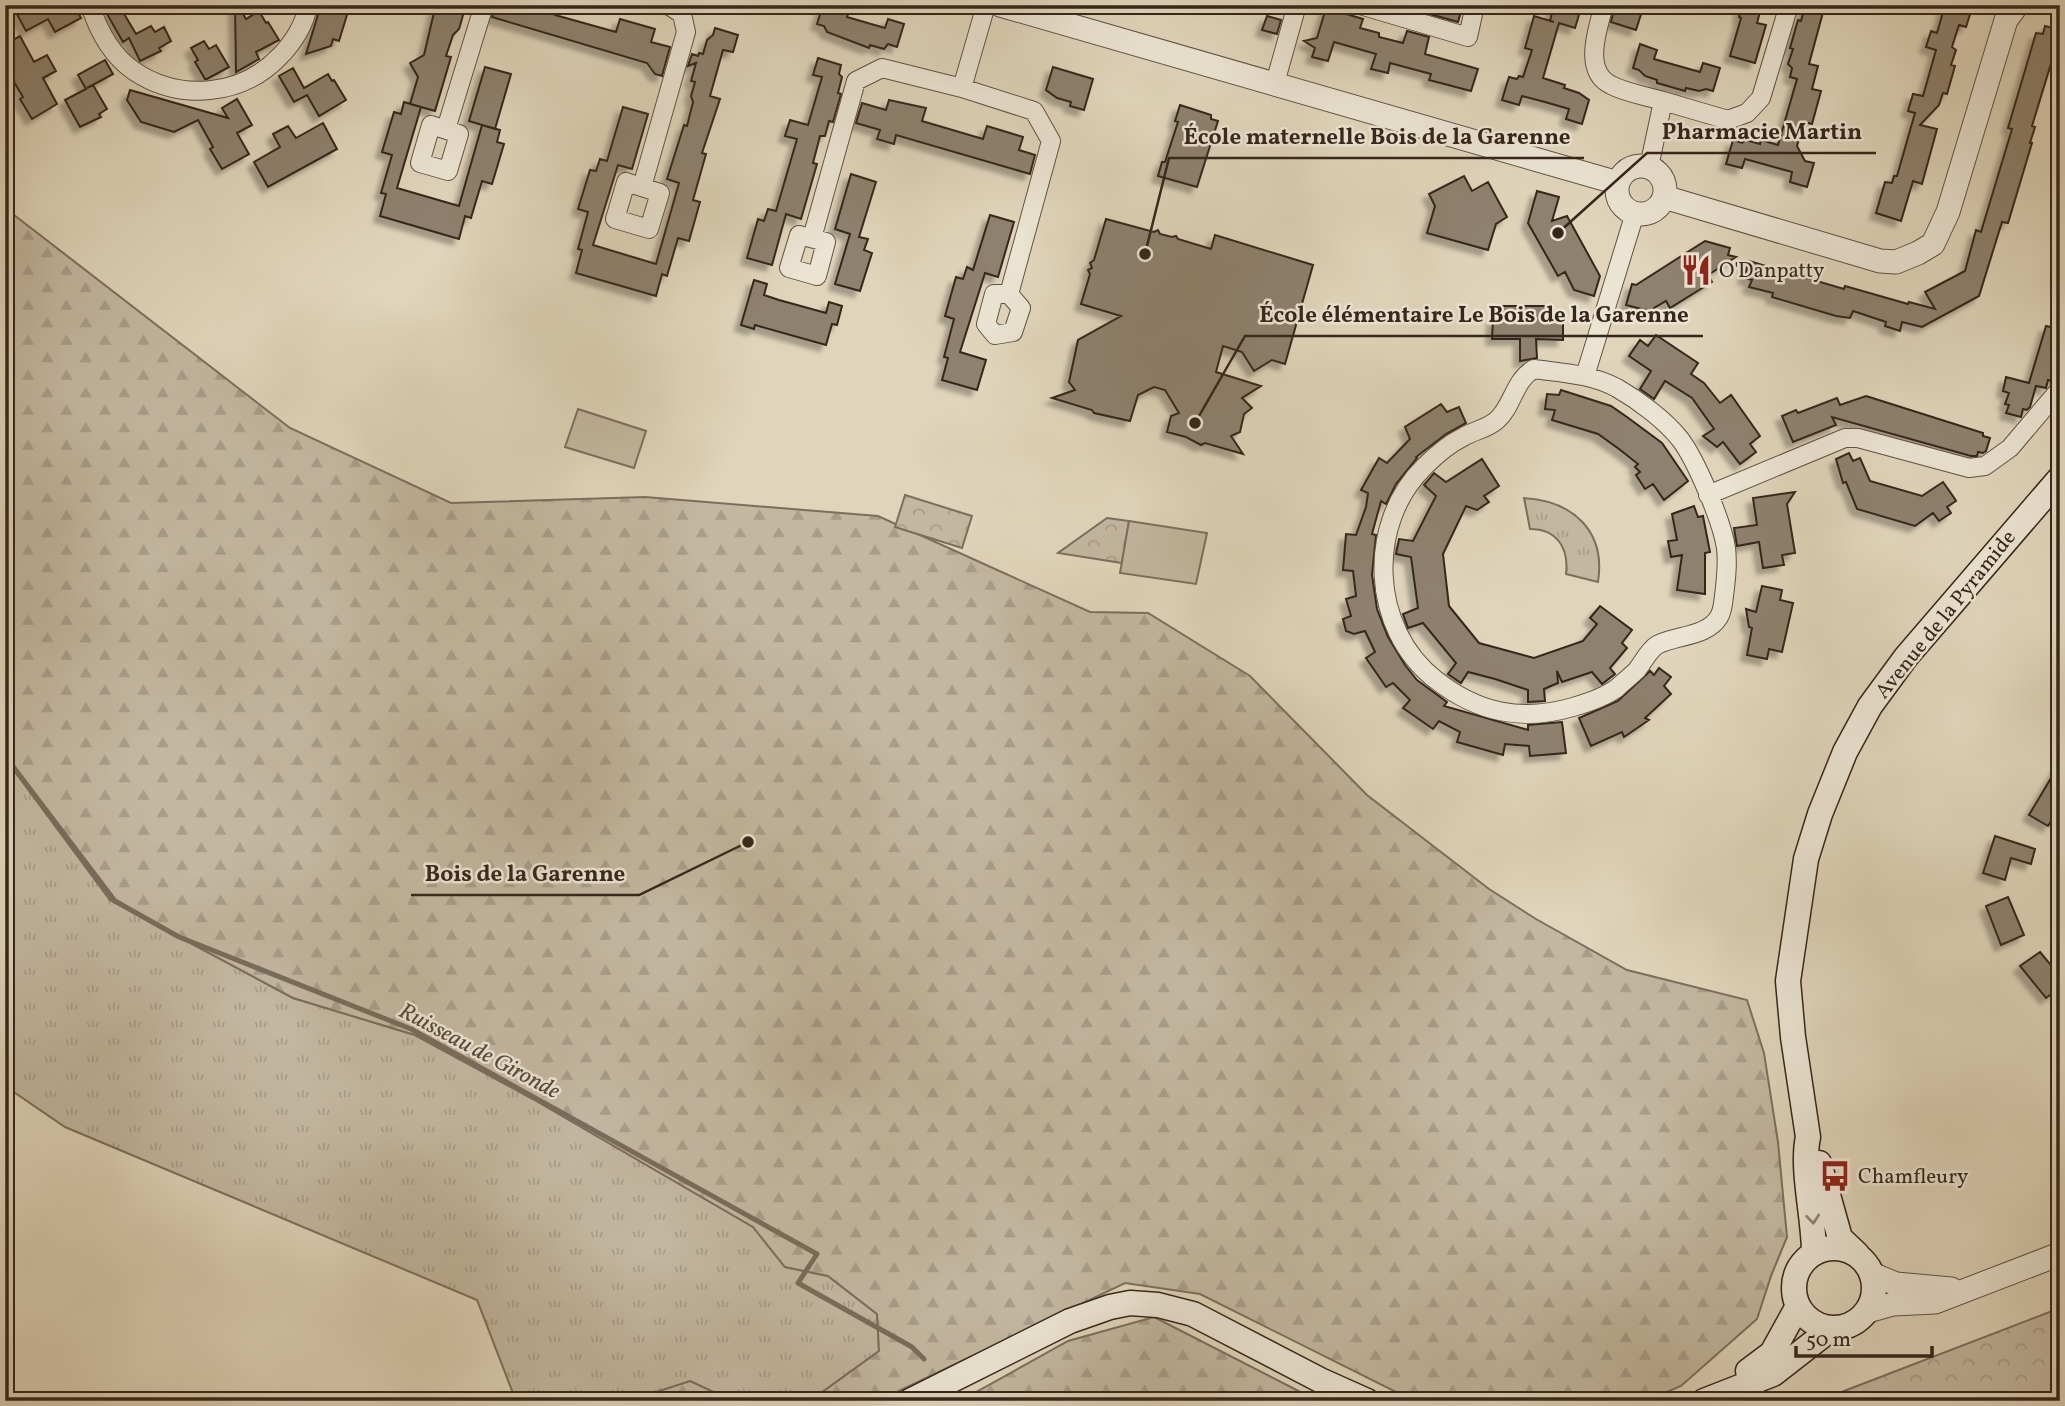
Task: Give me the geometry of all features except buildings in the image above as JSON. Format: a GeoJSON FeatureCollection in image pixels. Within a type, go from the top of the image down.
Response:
{"type":"FeatureCollection","features":[{"type":"Feature","properties":{"kind":"main road","name":"Avenue de la Pyramide"},"geometry":{"type":"LineString","coordinates":[[1814,1253],[1814,1228],[1805,1151],[1808,1137],[1793,1037],[1788,981],[1806,859],[1820,814],[1845,752],[1870,706],[1906,657],[2060,478]]}},
{"type":"Feature","properties":{"kind":"main road"},"geometry":{"type":"LineString","coordinates":[[1808,1137],[1816,1151],[1840,1238],[1865,1264],[1875,1286],[1868,1311],[1858,1321],[1845,1327],[1818,1325],[1798,1306],[1794,1293],[1795,1279],[1799,1269],[1814,1253],[1836,1247],[1865,1264]]}},
{"type":"Feature","properties":{"kind":"main road"},"geometry":{"type":"LineString","coordinates":[[910,1401],[1070,1321],[1130,1303],[1158,1305],[1193,1314],[1320,1380],[1367,1401]]}},
{"type":"Feature","properties":{"kind":"main road"},"geometry":{"type":"LineString","coordinates":[[1710,1399],[1772,1353],[1798,1306]]}},
{"type":"Feature","properties":{"kind":"main road"},"geometry":{"type":"LineString","coordinates":[[1710,1399],[1773,1374],[1832,1328]]}},
{"type":"Feature","properties":{"kind":"street"},"geometry":{"type":"LineString","coordinates":[[90,5],[106,43],[133,71],[167,88],[202,92],[237,86],[268,69],[292,44],[308,5]]}},
{"type":"Feature","properties":{"kind":"street"},"geometry":{"type":"LineString","coordinates":[[446,130],[484,5]]}},
{"type":"Feature","properties":{"kind":"street"},"geometry":{"type":"LineString","coordinates":[[642,187],[686,32],[682,14],[668,5]]}},
{"type":"Feature","properties":{"kind":"street"},"geometry":{"type":"LineString","coordinates":[[962,88],[986,5]]}},
{"type":"Feature","properties":{"kind":"street"},"geometry":{"type":"LineString","coordinates":[[1000,5],[1618,183]]}},
{"type":"Feature","properties":{"kind":"street"},"geometry":{"type":"LineString","coordinates":[[1275,83],[1297,5]]}},
{"type":"Feature","properties":{"kind":"street"},"geometry":{"type":"LineString","coordinates":[[1360,5],[1468,37],[1475,5]]}},
{"type":"Feature","properties":{"kind":"street"},"geometry":{"type":"LineString","coordinates":[[1604,5],[1594,46],[1595,66],[1609,84],[1728,120],[1747,113],[1761,98],[1788,5]]}},
{"type":"Feature","properties":{"kind":"street"},"geometry":{"type":"LineString","coordinates":[[1664,197],[1880,261],[1896,262],[1918,253],[1933,243],[1948,212],[2006,20],[2017,5]]}},
{"type":"Feature","properties":{"kind":"street"},"geometry":{"type":"LineString","coordinates":[[812,238],[856,81],[883,68],[962,88],[1034,111],[1051,141],[1009,294]]}},
{"type":"Feature","properties":{"kind":"street"},"geometry":{"type":"LineString","coordinates":[[1649,167],[1654,133],[1663,101]]}},
{"type":"Feature","properties":{"kind":"street"},"geometry":{"type":"LineString","coordinates":[[1634,167],[1649,167],[1661,176],[1664,197],[1656,209],[1642,214],[1635,213],[1622,205],[1618,183],[1627,171],[1634,167]]}},
{"type":"Feature","properties":{"kind":"street"},"geometry":{"type":"LineString","coordinates":[[1586,376],[1635,213]]}},
{"type":"Feature","properties":{"kind":"street"},"geometry":{"type":"LineString","coordinates":[[1534,369],[1586,376],[1617,388],[1654,414],[1680,439],[1708,495],[1726,546],[1727,577],[1722,612],[1713,624],[1655,646],[1636,671],[1614,690],[1583,704],[1554,713],[1527,715],[1491,710],[1474,703],[1435,680],[1405,646],[1394,625],[1382,574],[1385,546],[1396,507],[1408,485],[1442,451],[1465,436],[1489,427],[1500,418],[1527,373],[1534,369]]}},
{"type":"Feature","properties":{"kind":"street"},"geometry":{"type":"LineString","coordinates":[[1708,495],[1845,438],[1858,438],[1969,468],[1985,466],[2010,448],[2060,389]]}},
{"type":"Feature","properties":{"kind":"street"},"geometry":{"type":"LineString","coordinates":[[1868,1311],[1893,1304],[1936,1302],[2060,1254]]}},
{"type":"Feature","properties":{"kind":"street"},"geometry":{"type":"LineString","coordinates":[[1865,1264],[1896,1284],[1968,1291]]}},
{"type":"Feature","properties":{"kind":"green space"},"geometry":{"type":"Polygon","coordinates":[[[5,208],[290,428],[451,503],[645,497],[878,516],[1090,612],[1148,613],[1250,676],[1367,795],[1489,889],[1627,970],[1747,1000],[1764,1053],[1778,1142],[1787,1237],[1757,1319],[1681,1386],[1646,1401],[1414,1401],[1200,1294],[1125,1283],[878,1401],[810,1401],[879,1351],[877,1314],[828,1276],[785,1267],[753,1227],[533,1099],[415,1035],[293,998],[110,900],[5,758],[5,208]]]}},
{"type":"Feature","properties":{"kind":"green space"},"geometry":{"type":"Polygon","coordinates":[[[578,409],[646,431],[634,468],[565,447],[578,409]]]}},
{"type":"Feature","properties":{"kind":"green space"},"geometry":{"type":"Polygon","coordinates":[[[905,495],[972,516],[962,548],[895,527],[905,495]]]}},
{"type":"Feature","properties":{"kind":"green space"},"geometry":{"type":"Polygon","coordinates":[[[1524,498],[1557,505],[1582,522],[1597,548],[1598,582],[1566,574],[1563,548],[1554,536],[1530,529],[1524,498]]]}},
{"type":"Feature","properties":{"kind":"green space"},"geometry":{"type":"Polygon","coordinates":[[[1107,518],[1129,521],[1122,563],[1058,553],[1107,518]]]}},
{"type":"Feature","properties":{"kind":"green space"},"geometry":{"type":"Polygon","coordinates":[[[1129,521],[1207,533],[1196,584],[1120,573],[1129,521]]]}},
{"type":"Feature","properties":{"kind":"green space"},"geometry":{"type":"Polygon","coordinates":[[[5,758],[110,900],[293,998],[415,1035],[533,1099],[753,1227],[785,1267],[828,1276],[877,1314],[879,1351],[810,1401],[733,1401],[690,1382],[628,1401],[516,1401],[477,1300],[65,1127],[5,1086],[5,758]]]}},
{"type":"Feature","properties":{"kind":"green space"},"geometry":{"type":"Polygon","coordinates":[[[2060,1308],[2060,1401],[1818,1401],[2060,1308]]]}},
{"type":"Feature","properties":{"kind":"green space"},"geometry":{"type":"Polygon","coordinates":[[[1154,1317],[1318,1401],[960,1401],[1068,1341],[1154,1317]]]}},
{"type":"Feature","properties":{"kind":"green space"},"geometry":{"type":"Polygon","coordinates":[[[690,1381],[733,1401],[628,1401],[690,1381]]]}},
{"type":"Feature","properties":{"kind":"waterway","name":"Ruisseau de Gironde"},"geometry":{"type":"LineString","coordinates":[[5,756],[115,901],[179,937],[411,1029],[817,1254],[798,1283],[912,1347],[924,1359]]}},
{"type":"Feature","properties":{"kind":"place","name":"Pharmacie Martin"},"geometry":{"type":"Point","coordinates":[1558,233]}},
{"type":"Feature","properties":{"kind":"place","name":"École maternelle Bois de la Garenne"},"geometry":{"type":"Point","coordinates":[1145,254]}},
{"type":"Feature","properties":{"kind":"place","name":"O'Danpatty"},"geometry":{"type":"Point","coordinates":[1696,270]}},
{"type":"Feature","properties":{"kind":"place","name":"École élémentaire Le Bois de la Garenne"},"geometry":{"type":"Point","coordinates":[1195,423]}},
{"type":"Feature","properties":{"kind":"place","name":"Bois de la Garenne"},"geometry":{"type":"Point","coordinates":[748,842]}},
{"type":"Feature","properties":{"kind":"place","name":"Chamfleury"},"geometry":{"type":"Point","coordinates":[1835,1176]}}]}
